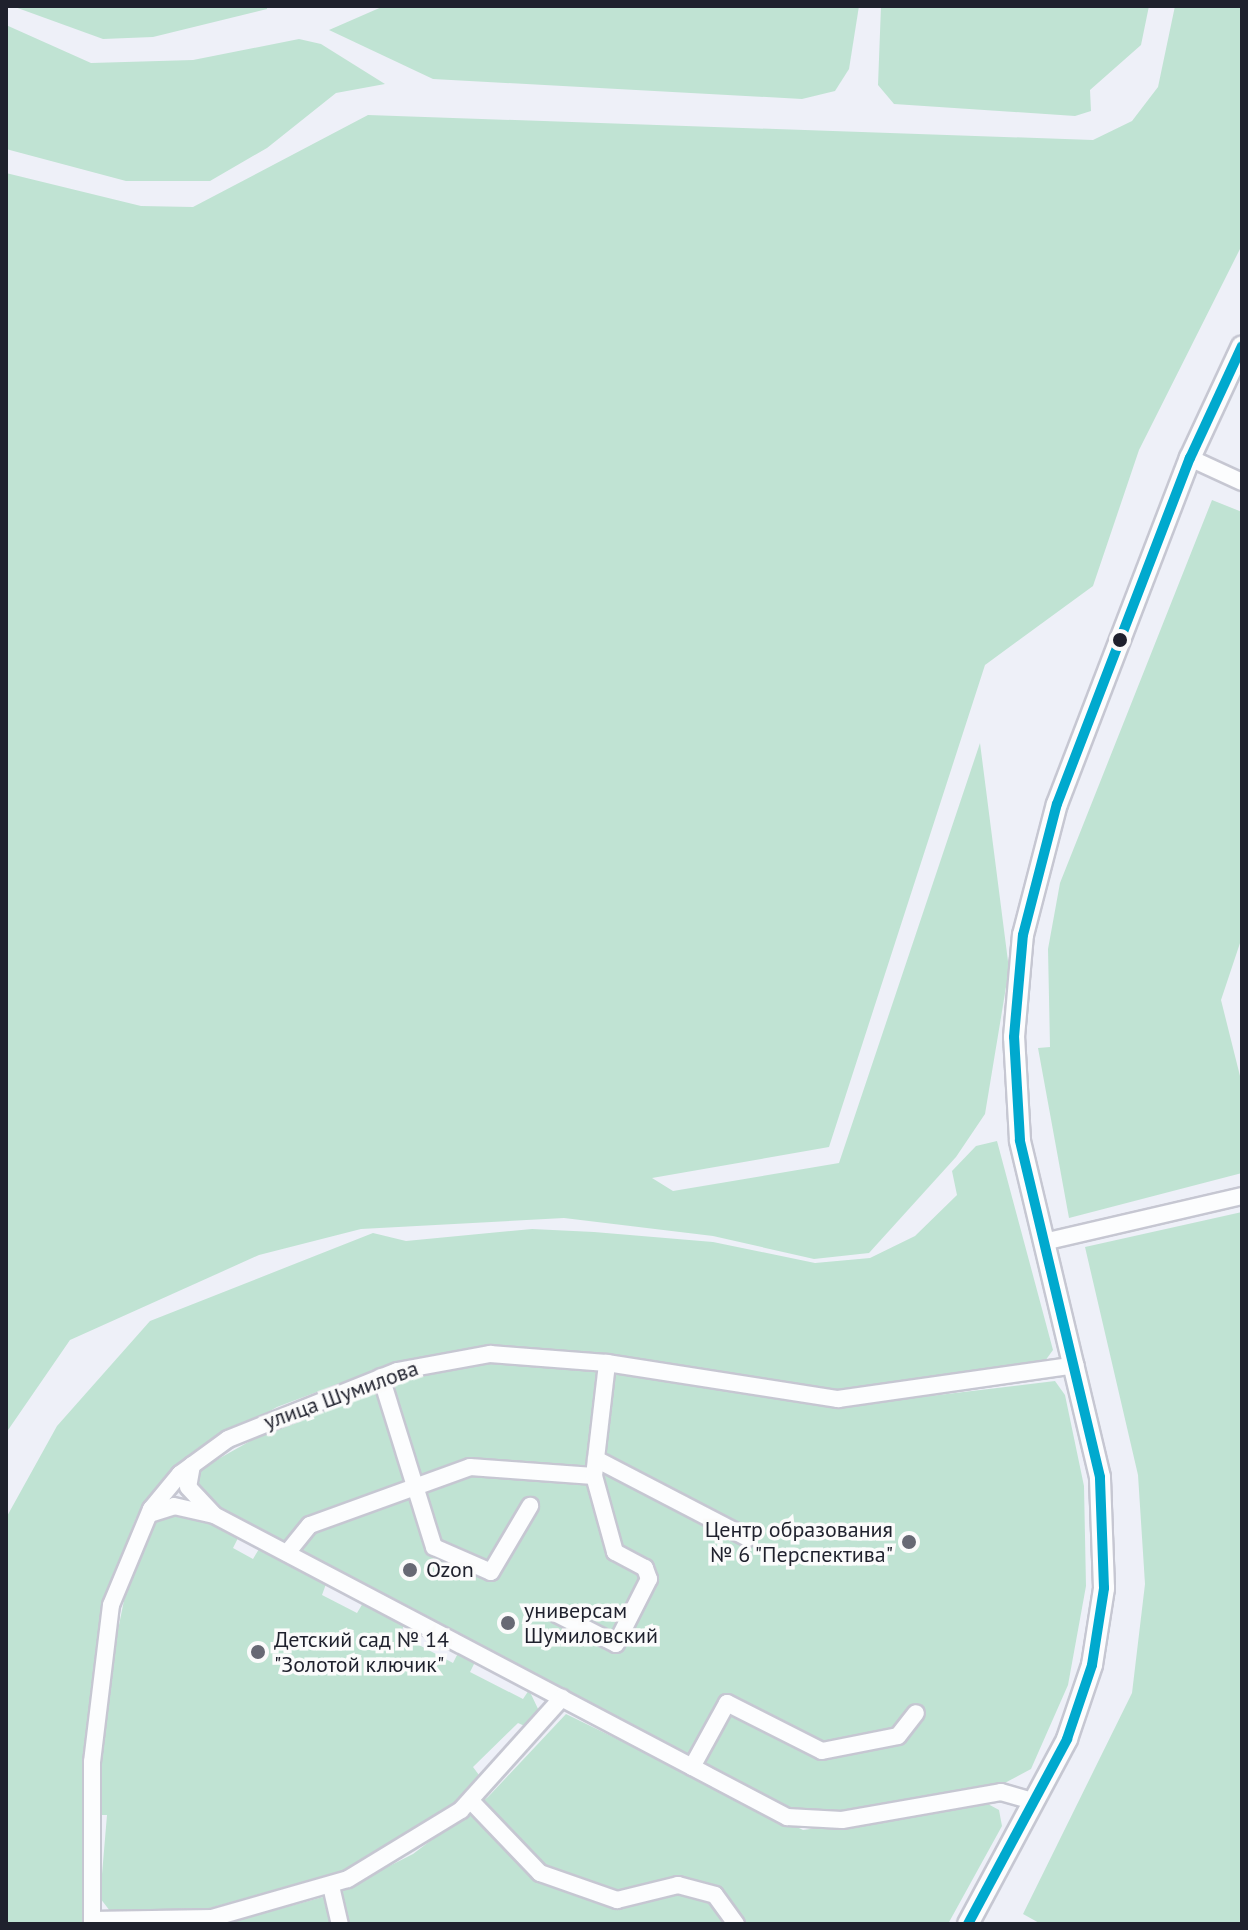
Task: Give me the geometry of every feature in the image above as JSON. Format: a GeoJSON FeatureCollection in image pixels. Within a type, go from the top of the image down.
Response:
{"type":"FeatureCollection","features":[{"type":"Feature","properties":{"kind":"street"},"geometry":{"type":"LineString","coordinates":[[968,1924],[1035,1802],[1085,1690],[1104,1588],[1100,1477],[1076,1365],[1020,1140],[1014,1071],[1029,901],[1057,804],[1190,458],[1242,346]]}},
{"type":"Feature","properties":{"kind":"street"},"geometry":{"type":"LineString","coordinates":[[1190,458],[1242,482]]}},
{"type":"Feature","properties":{"kind":"street"},"geometry":{"type":"LineString","coordinates":[[1044,1242],[1242,1196]]}},
{"type":"Feature","properties":{"kind":"street","name":"улица Шумилова"},"geometry":{"type":"LineString","coordinates":[[92,1922],[99,1678],[123,1563],[143,1522],[167,1488],[192,1465],[268,1421],[381,1377],[490,1354],[607,1363],[838,1399],[1076,1365]]}},
{"type":"Feature","properties":{"kind":"street"},"geometry":{"type":"LineString","coordinates":[[557,1614],[616,1644],[649,1579],[645,1568],[615,1552],[595,1467],[607,1363]]}},
{"type":"Feature","properties":{"kind":"street"},"geometry":{"type":"LineString","coordinates":[[381,1377],[434,1547],[485,1572],[500,1564],[530,1506]]}},
{"type":"Feature","properties":{"kind":"street"},"geometry":{"type":"LineString","coordinates":[[190,1491],[192,1465]]}},
{"type":"Feature","properties":{"kind":"street"},"geometry":{"type":"LineString","coordinates":[[287,1553],[310,1525],[413,1484],[491,1465],[595,1467],[748,1538]]}},
{"type":"Feature","properties":{"kind":"street"},"geometry":{"type":"LineString","coordinates":[[167,1488],[190,1491],[214,1515]]}},
{"type":"Feature","properties":{"kind":"street"},"geometry":{"type":"LineString","coordinates":[[167,1488],[181,1507]]}},
{"type":"Feature","properties":{"kind":"street"},"geometry":{"type":"LineString","coordinates":[[143,1522],[160,1508],[181,1507],[214,1515],[692,1767],[804,1821],[1001,1792],[1035,1802]]}},
{"type":"Feature","properties":{"kind":"street"},"geometry":{"type":"LineString","coordinates":[[92,1922],[212,1918],[331,1886],[409,1847],[471,1801],[562,1698]]}},
{"type":"Feature","properties":{"kind":"street"},"geometry":{"type":"LineString","coordinates":[[692,1767],[727,1703],[822,1751],[898,1736],[916,1713]]}},
{"type":"Feature","properties":{"kind":"street"},"geometry":{"type":"LineString","coordinates":[[471,1801],[540,1873],[617,1900],[678,1885],[715,1895],[736,1924]]}},
{"type":"Feature","properties":{"kind":"street"},"geometry":{"type":"LineString","coordinates":[[331,1886],[340,1924]]}},
{"type":"Feature","properties":{"kind":"green space"},"geometry":{"type":"Polygon","coordinates":[[[12,6],[267,6],[267,9],[153,37],[103,39],[12,6]]]}},
{"type":"Feature","properties":{"kind":"green space"},"geometry":{"type":"Polygon","coordinates":[[[384,6],[859,6],[849,69],[835,91],[802,99],[433,79],[329,30],[384,6]]]}},
{"type":"Feature","properties":{"kind":"green space"},"geometry":{"type":"Polygon","coordinates":[[[881,6],[1149,6],[1141,45],[1090,90],[1091,111],[1075,116],[894,104],[878,85],[881,6]]]}},
{"type":"Feature","properties":{"kind":"green space"},"geometry":{"type":"Polygon","coordinates":[[[1175,6],[1242,6],[1242,245],[1139,450],[1093,586],[985,665],[829,1147],[652,1178],[673,1191],[839,1163],[980,743],[1009,969],[985,1114],[956,1157],[869,1253],[814,1259],[713,1236],[564,1218],[361,1229],[259,1255],[70,1340],[6,1433],[6,173],[141,206],[193,207],[368,115],[1093,140],[1132,121],[1158,87],[1175,6]]]}},
{"type":"Feature","properties":{"kind":"green space"},"geometry":{"type":"Polygon","coordinates":[[[6,25],[91,63],[193,60],[299,39],[321,44],[385,84],[336,93],[267,148],[210,181],[126,181],[6,149],[6,25]]]}},
{"type":"Feature","properties":{"kind":"green space"},"geometry":{"type":"Polygon","coordinates":[[[1212,500],[1242,512],[1242,937],[1221,1000],[1242,1084],[1242,1173],[1069,1218],[1038,1048],[1050,1047],[1048,949],[1060,883],[1212,500]]]}},
{"type":"Feature","properties":{"kind":"green space"},"geometry":{"type":"Polygon","coordinates":[[[997,1141],[1053,1350],[1045,1361],[838,1391],[608,1355],[489,1346],[394,1363],[277,1407],[187,1458],[136,1518],[103,1603],[83,1762],[84,1924],[6,1924],[6,1518],[57,1426],[150,1321],[373,1233],[406,1241],[532,1229],[594,1232],[713,1242],[815,1263],[870,1258],[915,1236],[957,1195],[952,1171],[976,1146],[997,1141]]]}},
{"type":"Feature","properties":{"kind":"green space"},"geometry":{"type":"Polygon","coordinates":[[[1242,1212],[1242,1924],[1041,1924],[1023,1914],[1132,1693],[1145,1584],[1138,1475],[1085,1247],[1242,1212]]]}},
{"type":"Feature","properties":{"kind":"green space"},"geometry":{"type":"Polygon","coordinates":[[[490,1362],[606,1371],[838,1407],[1055,1381],[1065,1395],[1084,1486],[1086,1586],[1068,1685],[1031,1769],[1001,1785],[841,1813],[790,1810],[219,1509],[196,1486],[197,1471],[284,1422],[399,1379],[490,1362]]]}},
{"type":"Feature","properties":{"kind":"green space"},"geometry":{"type":"Polygon","coordinates":[[[168,1515],[211,1524],[238,1538],[233,1548],[253,1559],[259,1549],[326,1584],[322,1595],[357,1613],[363,1603],[404,1625],[400,1635],[453,1663],[458,1653],[475,1662],[470,1672],[523,1699],[529,1690],[540,1713],[529,1728],[518,1723],[473,1767],[482,1779],[455,1803],[351,1868],[210,1908],[110,1911],[100,1898],[107,1815],[98,1815],[108,1679],[131,1566],[153,1523],[168,1515]]]}},
{"type":"Feature","properties":{"kind":"green space"},"geometry":{"type":"Polygon","coordinates":[[[566,1714],[803,1830],[988,1804],[999,1810],[1002,1826],[948,1924],[225,1924],[334,1894],[413,1854],[488,1797],[566,1714]]]}},
{"type":"Feature","properties":{"kind":"transit line"},"geometry":{"type":"LineString","coordinates":[[968,1924],[1067,1739],[1092,1665],[1104,1588],[1100,1477],[1020,1140],[1014,1037],[1023,935],[1057,804],[1190,458],[1242,346]]}},
{"type":"Feature","properties":{"kind":"place","name":"Центр образования № 6 \"Перспектива\""},"geometry":{"type":"Point","coordinates":[909,1542]}},
{"type":"Feature","properties":{"kind":"place","name":"Ozon"},"geometry":{"type":"Point","coordinates":[410,1570]}},
{"type":"Feature","properties":{"kind":"place","name":"универсам Шумиловский"},"geometry":{"type":"Point","coordinates":[508,1623]}},
{"type":"Feature","properties":{"kind":"place","name":"Детский сад № 14 \"Золотой ключик\""},"geometry":{"type":"Point","coordinates":[258,1652]}}]}
